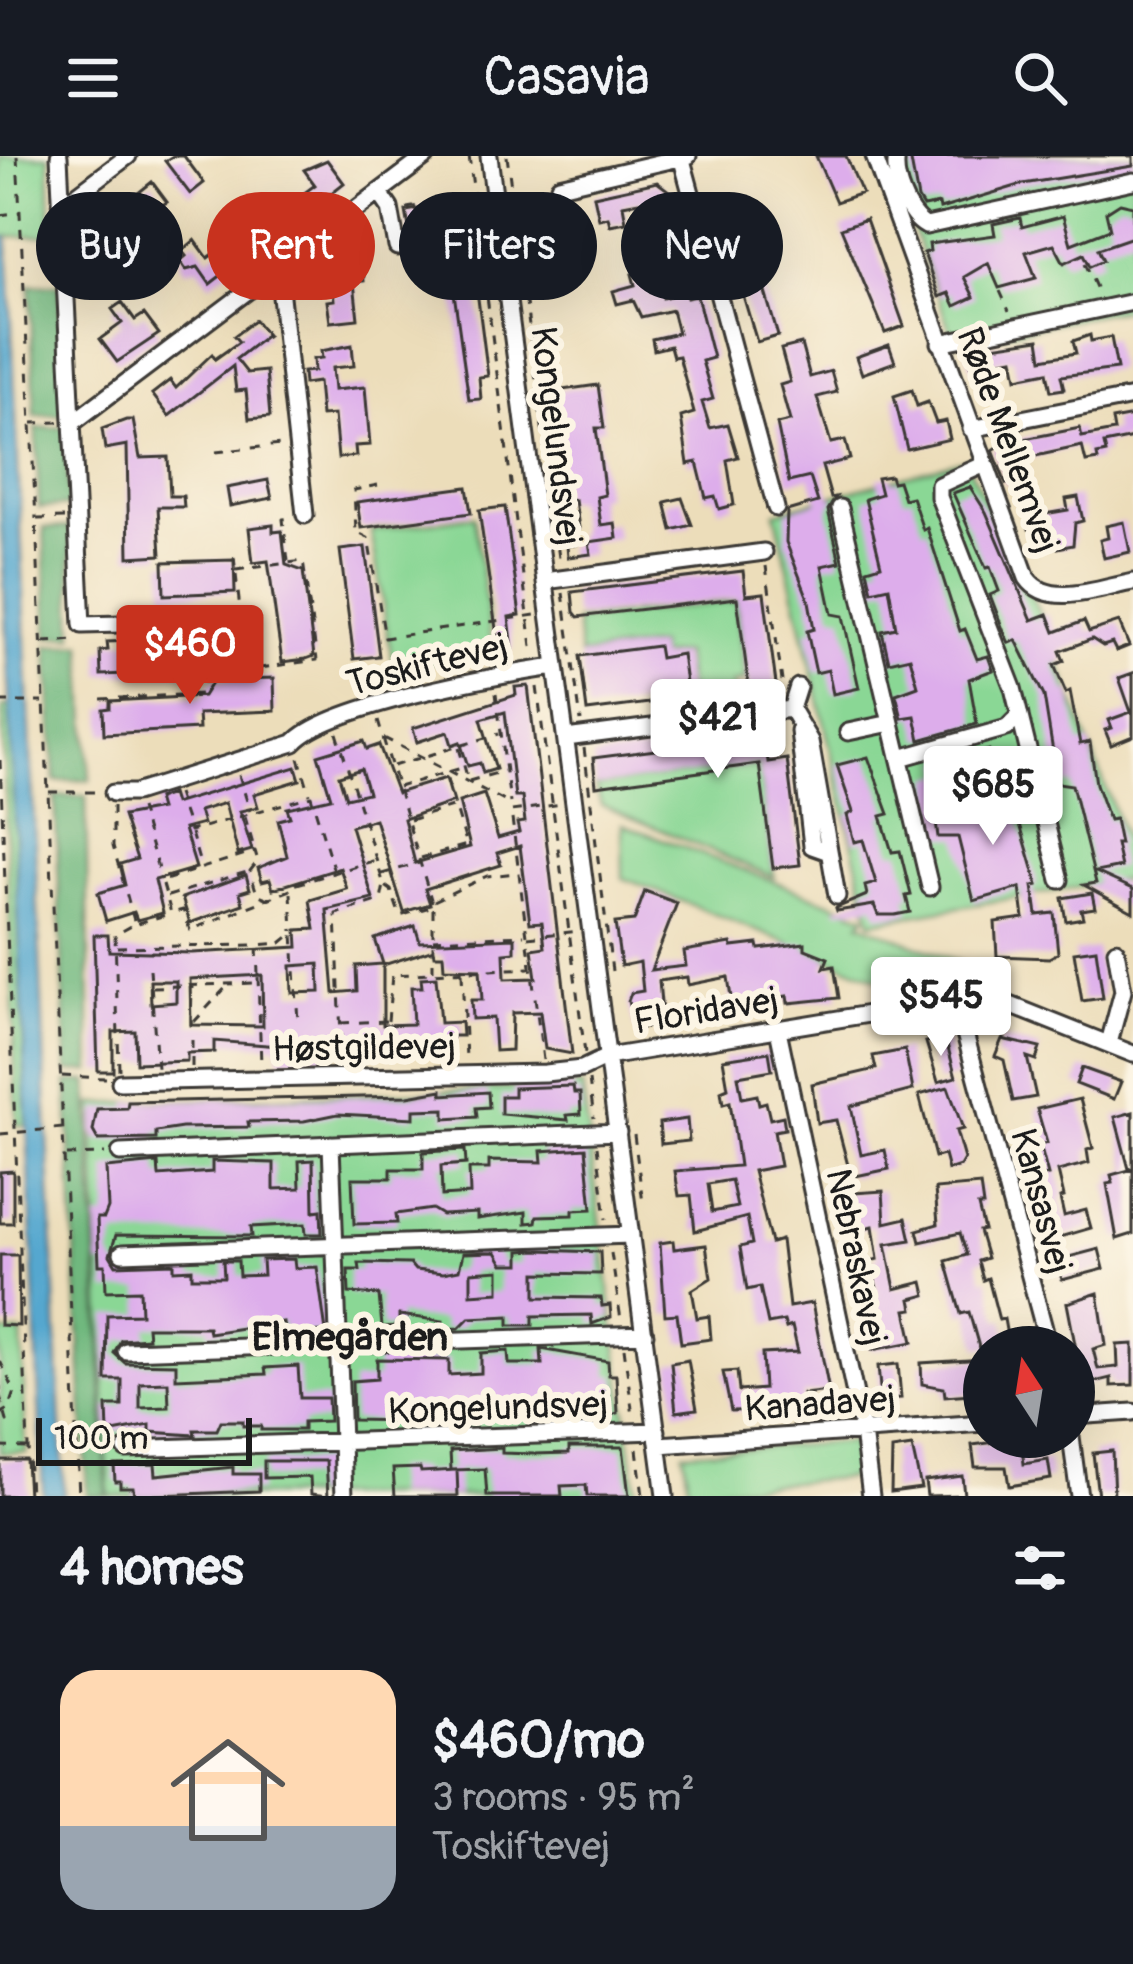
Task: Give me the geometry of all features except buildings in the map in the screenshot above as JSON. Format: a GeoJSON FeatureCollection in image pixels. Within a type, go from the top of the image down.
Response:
{"type":"FeatureCollection","features":[{"type":"Feature","properties":{"kind":"street"},"geometry":{"type":"LineString","coordinates":[[59,156],[61,192]]}},
{"type":"Feature","properties":{"kind":"street"},"geometry":{"type":"LineString","coordinates":[[80,192],[128,156]]}},
{"type":"Feature","properties":{"kind":"street"},"geometry":{"type":"LineString","coordinates":[[375,195],[427,156]]}},
{"type":"Feature","properties":{"kind":"street","name":"Kongelundsvej"},"geometry":{"type":"LineString","coordinates":[[489,156],[499,192]]}},
{"type":"Feature","properties":{"kind":"street"},"geometry":{"type":"LineString","coordinates":[[559,186],[683,156],[776,508]]}},
{"type":"Feature","properties":{"kind":"street","name":"Røde Mellemvej"},"geometry":{"type":"LineString","coordinates":[[874,156],[982,465],[1027,578],[1036,590],[1053,596],[1132,586]]}},
{"type":"Feature","properties":{"kind":"street"},"geometry":{"type":"LineString","coordinates":[[897,156],[894,165],[912,217],[926,226],[1133,181]]}},
{"type":"Feature","properties":{"kind":"street"},"geometry":{"type":"LineString","coordinates":[[379,192],[391,211],[399,247]]}},
{"type":"Feature","properties":{"kind":"street"},"geometry":{"type":"LineString","coordinates":[[68,300],[82,625],[241,621],[244,670]]}},
{"type":"Feature","properties":{"kind":"street"},"geometry":{"type":"LineString","coordinates":[[75,421],[236,300]]}},
{"type":"Feature","properties":{"kind":"street"},"geometry":{"type":"LineString","coordinates":[[281,300],[304,515]]}},
{"type":"Feature","properties":{"kind":"street","name":"Kongelundsvej"},"geometry":{"type":"LineString","coordinates":[[514,300],[553,580],[549,613],[556,667],[574,737],[574,802],[665,1496]]}},
{"type":"Feature","properties":{"kind":"street"},"geometry":{"type":"LineString","coordinates":[[940,343],[1133,302]]}},
{"type":"Feature","properties":{"kind":"street"},"geometry":{"type":"LineString","coordinates":[[971,430],[1133,397]]}},
{"type":"Feature","properties":{"kind":"street"},"geometry":{"type":"LineString","coordinates":[[982,465],[947,477],[939,497],[1020,715],[1060,880]]}},
{"type":"Feature","properties":{"kind":"street"},"geometry":{"type":"LineString","coordinates":[[841,508],[930,887]]}},
{"type":"Feature","properties":{"kind":"street","name":"Kongelundsvej"},"geometry":{"type":"LineString","coordinates":[[553,580],[764,552]]}},
{"type":"Feature","properties":{"kind":"street"},"geometry":{"type":"LineString","coordinates":[[201,623],[204,673]]}},
{"type":"Feature","properties":{"kind":"street","name":"Toskiftevej"},"geometry":{"type":"LineString","coordinates":[[113,793],[135,793],[294,743],[307,728],[374,708],[494,675],[556,667]]}},
{"type":"Feature","properties":{"kind":"street"},"geometry":{"type":"LineString","coordinates":[[797,687],[791,710],[799,731],[810,741],[837,896]]}},
{"type":"Feature","properties":{"kind":"street"},"geometry":{"type":"LineString","coordinates":[[574,737],[791,710]]}},
{"type":"Feature","properties":{"kind":"street"},"geometry":{"type":"LineString","coordinates":[[900,758],[1006,728],[1020,715]]}},
{"type":"Feature","properties":{"kind":"street"},"geometry":{"type":"LineString","coordinates":[[848,732],[891,723]]}},
{"type":"Feature","properties":{"kind":"street"},"geometry":{"type":"LineString","coordinates":[[1109,1043],[1123,991],[1116,950]]}},
{"type":"Feature","properties":{"kind":"street","name":"Floridavej"},"geometry":{"type":"LineString","coordinates":[[607,1057],[986,995],[1133,1054]]}},
{"type":"Feature","properties":{"kind":"street","name":"Kansasvej"},"geometry":{"type":"LineString","coordinates":[[956,1000],[1043,1326]]}},
{"type":"Feature","properties":{"kind":"street","name":"Nebraskavej"},"geometry":{"type":"LineString","coordinates":[[778,1030],[863,1432],[871,1496]]}},
{"type":"Feature","properties":{"kind":"street","name":"Høstgildevej"},"geometry":{"type":"LineString","coordinates":[[120,1080],[343,1081],[545,1073],[587,1066],[607,1057]]}},
{"type":"Feature","properties":{"kind":"street"},"geometry":{"type":"LineString","coordinates":[[120,1153],[618,1132]]}},
{"type":"Feature","properties":{"kind":"street","name":"Kongelundsvej"},"geometry":{"type":"LineString","coordinates":[[331,1144],[344,1496]]}},
{"type":"Feature","properties":{"kind":"street"},"geometry":{"type":"LineString","coordinates":[[122,1253],[631,1235]]}},
{"type":"Feature","properties":{"kind":"street","name":"Kongelundsvej"},"geometry":{"type":"LineString","coordinates":[[126,1351],[645,1334]]}},
{"type":"Feature","properties":{"kind":"street"},"geometry":{"type":"LineString","coordinates":[[1095,1415],[1133,1412]]}},
{"type":"Feature","properties":{"kind":"street","name":"Kanadavej"},"geometry":{"type":"LineString","coordinates":[[658,1438],[963,1425]]}},
{"type":"Feature","properties":{"kind":"street","name":"Kongelundsvej"},"geometry":{"type":"LineString","coordinates":[[126,1449],[635,1432],[658,1438]]}},
{"type":"Feature","properties":{"kind":"street"},"geometry":{"type":"LineString","coordinates":[[1074,1458],[1079,1496]]}},
{"type":"Feature","properties":{"kind":"path"},"geometry":{"type":"LineString","coordinates":[[17,156],[79,1496]]}},
{"type":"Feature","properties":{"kind":"path"},"geometry":{"type":"LineString","coordinates":[[469,156],[474,192]]}},
{"type":"Feature","properties":{"kind":"path"},"geometry":{"type":"LineString","coordinates":[[501,192],[507,156]]}},
{"type":"Feature","properties":{"kind":"path"},"geometry":{"type":"LineString","coordinates":[[520,192],[559,186]]}},
{"type":"Feature","properties":{"kind":"path"},"geometry":{"type":"LineString","coordinates":[[391,211],[399,209]]}},
{"type":"Feature","properties":{"kind":"path"},"geometry":{"type":"LineString","coordinates":[[0,215],[21,212]]}},
{"type":"Feature","properties":{"kind":"path"},"geometry":{"type":"LineString","coordinates":[[1085,262],[1105,308]]}},
{"type":"Feature","properties":{"kind":"path"},"geometry":{"type":"LineString","coordinates":[[1000,291],[1016,327]]}},
{"type":"Feature","properties":{"kind":"path"},"geometry":{"type":"LineString","coordinates":[[487,300],[643,1496]]}},
{"type":"Feature","properties":{"kind":"path"},"geometry":{"type":"LineString","coordinates":[[514,300],[574,737],[614,986]]}},
{"type":"Feature","properties":{"kind":"path"},"geometry":{"type":"LineString","coordinates":[[30,424],[75,421]]}},
{"type":"Feature","properties":{"kind":"path"},"geometry":{"type":"LineString","coordinates":[[216,452],[273,444],[297,447]]}},
{"type":"Feature","properties":{"kind":"path"},"geometry":{"type":"LineString","coordinates":[[378,485],[354,490],[351,498],[356,532],[368,538],[386,638],[549,613]]}},
{"type":"Feature","properties":{"kind":"path"},"geometry":{"type":"LineString","coordinates":[[288,562],[283,519],[304,515]]}},
{"type":"Feature","properties":{"kind":"path"},"geometry":{"type":"LineString","coordinates":[[36,519],[78,517]]}},
{"type":"Feature","properties":{"kind":"path"},"geometry":{"type":"LineString","coordinates":[[764,552],[782,681],[797,687]]}},
{"type":"Feature","properties":{"kind":"path"},"geometry":{"type":"LineString","coordinates":[[234,557],[241,621]]}},
{"type":"Feature","properties":{"kind":"path"},"geometry":{"type":"LineString","coordinates":[[236,570],[303,561],[317,660],[244,670]]}},
{"type":"Feature","properties":{"kind":"path"},"geometry":{"type":"LineString","coordinates":[[42,642],[75,640]]}},
{"type":"Feature","properties":{"kind":"path"},"geometry":{"type":"LineString","coordinates":[[101,700],[200,694],[204,673]]}},
{"type":"Feature","properties":{"kind":"path"},"geometry":{"type":"LineString","coordinates":[[494,675],[545,1073]]}},
{"type":"Feature","properties":{"kind":"path"},"geometry":{"type":"LineString","coordinates":[[0,702],[44,702]]}},
{"type":"Feature","properties":{"kind":"path"},"geometry":{"type":"LineString","coordinates":[[374,708],[433,904],[434,973]]}},
{"type":"Feature","properties":{"kind":"path"},"geometry":{"type":"LineString","coordinates":[[333,720],[384,885],[381,900],[336,914],[343,1081]]}},
{"type":"Feature","properties":{"kind":"path"},"geometry":{"type":"LineString","coordinates":[[392,766],[501,734]]}},
{"type":"Feature","properties":{"kind":"path"},"geometry":{"type":"LineString","coordinates":[[382,737],[510,807],[574,802]]}},
{"type":"Feature","properties":{"kind":"path"},"geometry":{"type":"LineString","coordinates":[[294,743],[334,872]]}},
{"type":"Feature","properties":{"kind":"path"},"geometry":{"type":"LineString","coordinates":[[459,747],[469,782]]}},
{"type":"Feature","properties":{"kind":"path"},"geometry":{"type":"LineString","coordinates":[[166,897],[250,871],[258,861],[236,761]]}},
{"type":"Feature","properties":{"kind":"path"},"geometry":{"type":"LineString","coordinates":[[0,763],[30,1496]]}},
{"type":"Feature","properties":{"kind":"path"},"geometry":{"type":"LineString","coordinates":[[398,787],[465,767]]}},
{"type":"Feature","properties":{"kind":"path"},"geometry":{"type":"LineString","coordinates":[[469,782],[506,770]]}},
{"type":"Feature","properties":{"kind":"path"},"geometry":{"type":"LineString","coordinates":[[380,874],[466,845],[447,773]]}},
{"type":"Feature","properties":{"kind":"path"},"geometry":{"type":"LineString","coordinates":[[172,780],[203,885]]}},
{"type":"Feature","properties":{"kind":"path"},"geometry":{"type":"LineString","coordinates":[[47,792],[113,793],[113,846],[135,924]]}},
{"type":"Feature","properties":{"kind":"path"},"geometry":{"type":"LineString","coordinates":[[135,793],[171,913]]}},
{"type":"Feature","properties":{"kind":"path"},"geometry":{"type":"LineString","coordinates":[[190,831],[311,796]]}},
{"type":"Feature","properties":{"kind":"path"},"geometry":{"type":"LineString","coordinates":[[408,821],[455,807]]}},
{"type":"Feature","properties":{"kind":"path"},"geometry":{"type":"LineString","coordinates":[[162,881],[256,851]]}},
{"type":"Feature","properties":{"kind":"path"},"geometry":{"type":"LineString","coordinates":[[298,1023],[291,890],[294,885],[376,860]]}},
{"type":"Feature","properties":{"kind":"path"},"geometry":{"type":"LineString","coordinates":[[250,871],[257,894],[268,899]]}},
{"type":"Feature","properties":{"kind":"path"},"geometry":{"type":"LineString","coordinates":[[384,885],[391,890],[400,916],[433,904],[447,890],[487,876],[518,873]]}},
{"type":"Feature","properties":{"kind":"path"},"geometry":{"type":"LineString","coordinates":[[190,930],[291,890]]}},
{"type":"Feature","properties":{"kind":"path"},"geometry":{"type":"LineString","coordinates":[[62,1076],[120,1080],[115,935],[183,910],[195,947]]}},
{"type":"Feature","properties":{"kind":"path"},"geometry":{"type":"LineString","coordinates":[[433,938],[591,930]]}},
{"type":"Feature","properties":{"kind":"path"},"geometry":{"type":"LineString","coordinates":[[115,947],[257,945],[281,943],[293,933]]}},
{"type":"Feature","properties":{"kind":"path"},"geometry":{"type":"LineString","coordinates":[[257,945],[262,1081]]}},
{"type":"Feature","properties":{"kind":"path"},"geometry":{"type":"LineString","coordinates":[[149,946],[150,955]]}},
{"type":"Feature","properties":{"kind":"path"},"geometry":{"type":"LineString","coordinates":[[390,1078],[389,977],[531,968]]}},
{"type":"Feature","properties":{"kind":"path"},"geometry":{"type":"LineString","coordinates":[[150,969],[158,1082]]}},
{"type":"Feature","properties":{"kind":"path"},"geometry":{"type":"LineString","coordinates":[[462,971],[466,1076]]}},
{"type":"Feature","properties":{"kind":"path"},"geometry":{"type":"LineString","coordinates":[[153,987],[253,983],[258,977]]}},
{"type":"Feature","properties":{"kind":"path"},"geometry":{"type":"LineString","coordinates":[[192,985],[193,1024],[229,984]]}},
{"type":"Feature","properties":{"kind":"path"},"geometry":{"type":"LineString","coordinates":[[341,1023],[388,1021]]}},
{"type":"Feature","properties":{"kind":"path"},"geometry":{"type":"LineString","coordinates":[[192,1040],[193,1082]]}},
{"type":"Feature","properties":{"kind":"path"},"geometry":{"type":"LineString","coordinates":[[632,1120],[644,1210]]}},
{"type":"Feature","properties":{"kind":"path"},"geometry":{"type":"LineString","coordinates":[[0,1134],[64,1128]]}},
{"type":"Feature","properties":{"kind":"path"},"geometry":{"type":"LineString","coordinates":[[65,1155],[120,1153]]}},
{"type":"Feature","properties":{"kind":"path"},"geometry":{"type":"LineString","coordinates":[[0,1361],[15,1392],[3,1413]]}},
{"type":"Feature","properties":{"kind":"path"},"geometry":{"type":"LineString","coordinates":[[0,1391],[6,1424],[0,1424]]}},
{"type":"Feature","properties":{"kind":"path"},"geometry":{"type":"LineString","coordinates":[[0,1447],[28,1448]]}},
{"type":"Feature","properties":{"kind":"green space"},"geometry":{"type":"Polygon","coordinates":[[[0,156],[49,156],[50,192],[36,192],[36,236],[0,237],[0,156]]]}},
{"type":"Feature","properties":{"kind":"green space"},"geometry":{"type":"Polygon","coordinates":[[[886,156],[1133,156],[1133,307],[955,344],[886,156]]]}},
{"type":"Feature","properties":{"kind":"green space"},"geometry":{"type":"Polygon","coordinates":[[[30,285],[36,285],[36,300],[60,300],[64,415],[35,416],[30,285]]]}},
{"type":"Feature","properties":{"kind":"green space"},"geometry":{"type":"Polygon","coordinates":[[[65,427],[69,506],[39,508],[36,428],[65,427]]]}},
{"type":"Feature","properties":{"kind":"green space"},"geometry":{"type":"Polygon","coordinates":[[[965,459],[1042,618],[1133,860],[1133,878],[871,922],[775,512],[965,459]]]}},
{"type":"Feature","properties":{"kind":"green space"},"geometry":{"type":"Polygon","coordinates":[[[474,516],[492,648],[394,673],[371,531],[474,516]]]}},
{"type":"Feature","properties":{"kind":"green space"},"geometry":{"type":"Polygon","coordinates":[[[70,527],[74,636],[48,637],[44,528],[70,527]]]}},
{"type":"Feature","properties":{"kind":"green space"},"geometry":{"type":"Polygon","coordinates":[[[736,601],[745,681],[733,683],[734,696],[690,701],[684,653],[660,656],[658,645],[580,655],[576,621],[736,601]]]}},
{"type":"Feature","properties":{"kind":"green space"},"geometry":{"type":"Polygon","coordinates":[[[83,644],[90,780],[55,781],[48,646],[83,644]]]}},
{"type":"Feature","properties":{"kind":"green space"},"geometry":{"type":"Polygon","coordinates":[[[2,707],[9,707],[27,1125],[17,1126],[2,707]]]}},
{"type":"Feature","properties":{"kind":"green space"},"geometry":{"type":"Polygon","coordinates":[[[759,764],[774,877],[601,805],[596,786],[759,764]]]}},
{"type":"Feature","properties":{"kind":"green space"},"geometry":{"type":"Polygon","coordinates":[[[55,796],[86,796],[91,1071],[67,1072],[55,796]]]}},
{"type":"Feature","properties":{"kind":"green space"},"geometry":{"type":"Polygon","coordinates":[[[622,824],[866,916],[860,923],[959,962],[921,998],[891,1003],[894,985],[623,878],[622,824]]]}},
{"type":"Feature","properties":{"kind":"green space"},"geometry":{"type":"Polygon","coordinates":[[[88,1081],[107,1496],[87,1496],[67,1082],[88,1081]]]}},
{"type":"Feature","properties":{"kind":"green space"},"geometry":{"type":"Polygon","coordinates":[[[582,1086],[637,1496],[109,1496],[93,1104],[582,1086]]]}},
{"type":"Feature","properties":{"kind":"green space"},"geometry":{"type":"Polygon","coordinates":[[[0,1332],[22,1333],[26,1453],[0,1453],[0,1332]]]}},
{"type":"Feature","properties":{"kind":"green space"},"geometry":{"type":"Polygon","coordinates":[[[852,1442],[858,1477],[689,1490],[683,1452],[852,1442]]]}},
{"type":"Feature","properties":{"kind":"water"},"geometry":{"type":"Polygon","coordinates":[[[0,237],[8,237],[64,1496],[43,1496],[0,492],[0,237]]]}},
{"type":"Feature","properties":{"kind":"district","name":"Elmegården"},"geometry":{"type":"Point","coordinates":[350,1337]}}]}
